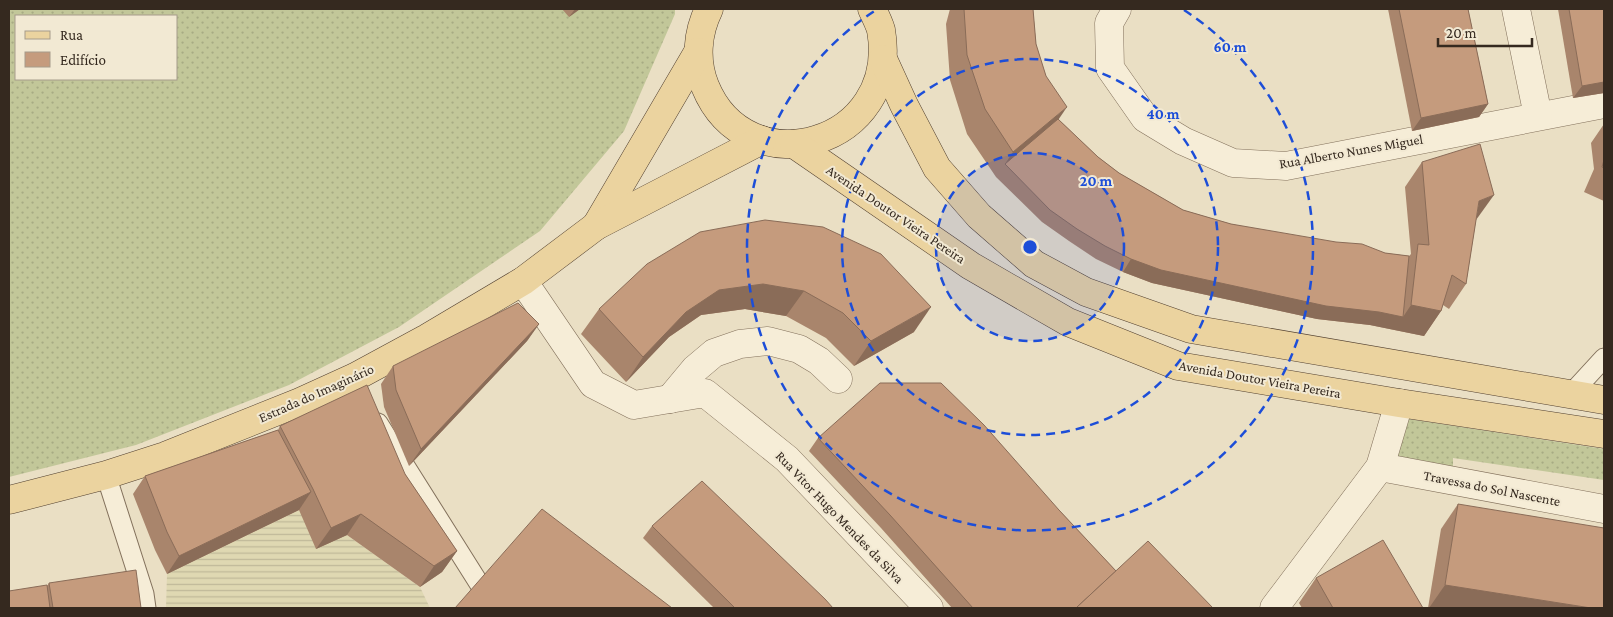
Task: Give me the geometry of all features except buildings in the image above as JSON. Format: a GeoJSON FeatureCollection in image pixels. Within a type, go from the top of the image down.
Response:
{"type":"FeatureCollection","features":[{"type":"Feature","properties":{"kind":"main road"},"geometry":{"type":"LineString","coordinates":[[709,9],[700,31],[698,52],[700,75],[709,97],[723,116],[741,130],[762,140],[778,144],[821,140],[845,127],[864,108],[877,85],[883,58],[881,28],[872,9]]}},
{"type":"Feature","properties":{"kind":"main road"},"geometry":{"type":"LineString","coordinates":[[596,226],[698,52]]}},
{"type":"Feature","properties":{"kind":"main road"},"geometry":{"type":"LineString","coordinates":[[883,58],[904,105],[937,168],[979,216],[1034,264],[1086,292],[1191,329],[1604,400]]}},
{"type":"Feature","properties":{"kind":"main road"},"geometry":{"type":"LineString","coordinates":[[596,226],[762,140]]}},
{"type":"Feature","properties":{"kind":"main road","name":"Avenida Doutor Vieira Pereira"},"geometry":{"type":"LineString","coordinates":[[794,144],[971,266],[1068,322],[1178,366],[1399,404],[1604,434]]}},
{"type":"Feature","properties":{"kind":"main road","name":"Estrada do Imaginário"},"geometry":{"type":"LineString","coordinates":[[9,500],[106,475],[165,456],[300,402],[361,391],[427,338],[523,281],[596,226]]}},
{"type":"Feature","properties":{"kind":"street","name":"Rua Alberto Nunes Miguel"},"geometry":{"type":"LineString","coordinates":[[1117,9],[1108,22],[1110,68],[1145,118],[1184,141],[1232,163],[1286,166],[1604,104]]}},
{"type":"Feature","properties":{"kind":"street"},"geometry":{"type":"LineString","coordinates":[[1516,9],[1538,116]]}},
{"type":"Feature","properties":{"kind":"street","name":"Rua Vitor Hugo Mendes da Silva"},"geometry":{"type":"LineString","coordinates":[[523,281],[593,384],[634,405],[705,393],[787,459],[928,608]]}},
{"type":"Feature","properties":{"kind":"street"},"geometry":{"type":"LineString","coordinates":[[670,398],[695,369],[714,353],[740,344],[768,341],[799,349],[819,361],[838,379]]}},
{"type":"Feature","properties":{"kind":"street"},"geometry":{"type":"LineString","coordinates":[[1274,608],[1380,467],[1399,404]]}},
{"type":"Feature","properties":{"kind":"street","name":"Travessa do Sol Nascente"},"geometry":{"type":"LineString","coordinates":[[1380,467],[1604,510]]}},
{"type":"Feature","properties":{"kind":"lane"},"geometry":{"type":"LineString","coordinates":[[1570,394],[1604,358]]}},
{"type":"Feature","properties":{"kind":"lane"},"geometry":{"type":"LineString","coordinates":[[361,391],[480,585]]}},
{"type":"Feature","properties":{"kind":"lane"},"geometry":{"type":"LineString","coordinates":[[106,475],[142,585],[146,608]]}},
{"type":"Feature","properties":{"kind":"shaded area"},"geometry":{"type":"Polygon","coordinates":[[[299,510],[347,535],[420,587],[430,608],[166,608],[167,574],[299,510]]]}},
{"type":"Feature","properties":{"kind":"green space"},"geometry":{"type":"Polygon","coordinates":[[[9,9],[675,9],[675,14],[624,131],[540,231],[399,327],[289,385],[136,445],[9,477],[9,9]]]}},
{"type":"Feature","properties":{"kind":"green space"},"geometry":{"type":"Polygon","coordinates":[[[1402,418],[1604,449],[1604,480],[1453,458],[1453,474],[1395,462],[1402,418]]]}}]}
